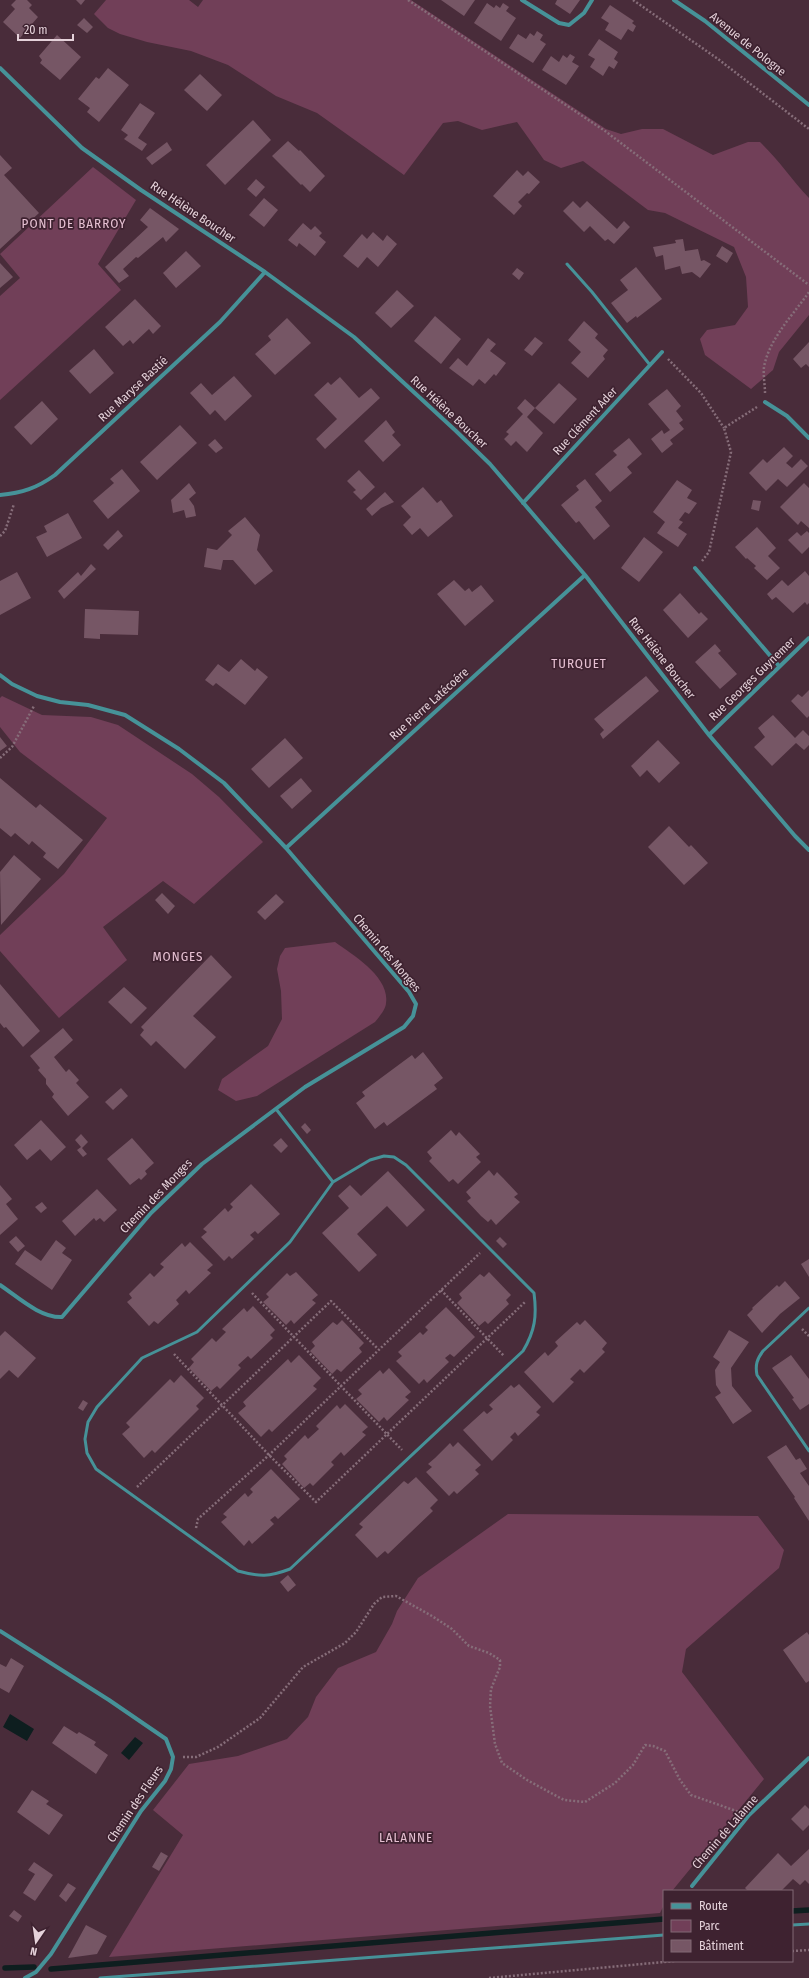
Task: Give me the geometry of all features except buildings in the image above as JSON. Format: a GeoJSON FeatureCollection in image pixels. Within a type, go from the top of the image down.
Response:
{"type":"FeatureCollection","features":[{"type":"Feature","properties":{"kind":"street"},"geometry":{"type":"LineString","coordinates":[[522,0],[559,23],[569,25],[584,12],[592,0]]}},
{"type":"Feature","properties":{"kind":"street","name":"Avenue de Pologne"},"geometry":{"type":"LineString","coordinates":[[674,0],[705,22],[809,105]]}},
{"type":"Feature","properties":{"kind":"street","name":"Rue Hélène Boucher"},"geometry":{"type":"LineString","coordinates":[[0,68],[82,148],[141,190],[265,272],[354,337],[484,459],[585,575],[709,735],[795,836],[809,850]]}},
{"type":"Feature","properties":{"kind":"street","name":"Rue Maryse Bastié"},"geometry":{"type":"LineString","coordinates":[[0,495],[18,494],[40,486],[55,475],[220,322],[265,272]]}},
{"type":"Feature","properties":{"kind":"street","name":"Rue Clément Ader"},"geometry":{"type":"LineString","coordinates":[[523,503],[662,352]]}},
{"type":"Feature","properties":{"kind":"street"},"geometry":{"type":"LineString","coordinates":[[765,402],[787,416],[809,438]]}},
{"type":"Feature","properties":{"kind":"street"},"geometry":{"type":"LineString","coordinates":[[695,568],[780,666]]}},
{"type":"Feature","properties":{"kind":"street","name":"Rue Pierre Latécoére"},"geometry":{"type":"LineString","coordinates":[[286,848],[585,575]]}},
{"type":"Feature","properties":{"kind":"street","name":"Rue Georges Guynemer"},"geometry":{"type":"LineString","coordinates":[[709,735],[809,638]]}},
{"type":"Feature","properties":{"kind":"street","name":"Chemin des Monges"},"geometry":{"type":"LineString","coordinates":[[0,676],[25,691],[37,696],[60,702],[88,705],[125,715],[179,749],[224,783],[286,848],[409,992],[416,1004],[413,1016],[404,1026],[305,1087],[202,1164],[151,1213],[62,1317],[55,1317],[42,1313],[0,1285]]}},
{"type":"Feature","properties":{"kind":"street","name":"Chemin des Fleurs"},"geometry":{"type":"LineString","coordinates":[[0,1631],[109,1700],[166,1739],[172,1757],[171,1769],[165,1781],[141,1811],[51,1954],[36,1972],[25,1978]]}},
{"type":"Feature","properties":{"kind":"street","name":"Chemin de Lalanne"},"geometry":{"type":"LineString","coordinates":[[692,1886],[749,1815],[809,1758]]}},
{"type":"Feature","properties":{"kind":"lane"},"geometry":{"type":"LineString","coordinates":[[567,264],[592,292],[650,366]]}},
{"type":"Feature","properties":{"kind":"lane"},"geometry":{"type":"LineString","coordinates":[[276,1109],[333,1182]]}},
{"type":"Feature","properties":{"kind":"lane"},"geometry":{"type":"LineString","coordinates":[[384,1156],[394,1157],[406,1165],[487,1246],[534,1293],[537,1310],[533,1332],[523,1351],[290,1569],[272,1576],[256,1576],[238,1571],[130,1495],[96,1469],[88,1453],[85,1438],[88,1422],[97,1407],[142,1358],[197,1332],[290,1242],[333,1182],[370,1160],[384,1156]]}},
{"type":"Feature","properties":{"kind":"lane"},"geometry":{"type":"LineString","coordinates":[[809,1308],[763,1351],[758,1358],[756,1366],[757,1375],[809,1451]]}},
{"type":"Feature","properties":{"kind":"lane"},"geometry":{"type":"LineString","coordinates":[[793,1925],[809,1924]]}},
{"type":"Feature","properties":{"kind":"lane"},"geometry":{"type":"LineString","coordinates":[[100,1978],[663,1935]]}},
{"type":"Feature","properties":{"kind":"path"},"geometry":{"type":"LineString","coordinates":[[408,0],[604,131],[809,285]]}},
{"type":"Feature","properties":{"kind":"path"},"geometry":{"type":"LineString","coordinates":[[633,0],[718,59],[809,129]]}},
{"type":"Feature","properties":{"kind":"path"},"geometry":{"type":"LineString","coordinates":[[724,428],[765,402],[764,368],[769,351],[777,337],[809,292]]}},
{"type":"Feature","properties":{"kind":"path"},"geometry":{"type":"LineString","coordinates":[[662,352],[701,393],[724,428],[731,452],[709,552],[695,568]]}},
{"type":"Feature","properties":{"kind":"path"},"geometry":{"type":"LineString","coordinates":[[0,536],[5,531],[18,494]]}},
{"type":"Feature","properties":{"kind":"path"},"geometry":{"type":"LineString","coordinates":[[0,758],[12,747],[31,713],[37,696]]}},
{"type":"Feature","properties":{"kind":"path"},"geometry":{"type":"LineString","coordinates":[[193,1539],[198,1519],[269,1455],[340,1385],[487,1246]]}},
{"type":"Feature","properties":{"kind":"path"},"geometry":{"type":"LineString","coordinates":[[245,1285],[410,1457]]}},
{"type":"Feature","properties":{"kind":"path"},"geometry":{"type":"LineString","coordinates":[[441,1290],[511,1363]]}},
{"type":"Feature","properties":{"kind":"path"},"geometry":{"type":"LineString","coordinates":[[166,1346],[269,1455],[316,1502],[534,1293]]}},
{"type":"Feature","properties":{"kind":"path"},"geometry":{"type":"LineString","coordinates":[[130,1495],[222,1404],[331,1301],[378,1349]]}},
{"type":"Feature","properties":{"kind":"path"},"geometry":{"type":"LineString","coordinates":[[172,1757],[196,1757],[218,1747],[260,1718],[304,1667],[345,1643],[356,1632],[374,1604],[382,1597],[396,1596],[452,1629],[469,1646],[489,1653],[500,1660],[500,1667],[491,1689],[490,1706],[495,1744],[502,1763],[527,1780],[564,1800],[585,1802],[615,1783],[633,1765],[645,1745],[653,1746],[665,1752],[680,1780],[691,1795],[749,1815]]}},
{"type":"Feature","properties":{"kind":"path"},"geometry":{"type":"LineString","coordinates":[[793,1952],[809,1950]]}},
{"type":"Feature","properties":{"kind":"path"},"geometry":{"type":"LineString","coordinates":[[489,1978],[664,1962]]}},
{"type":"Feature","properties":{"kind":"green space"},"geometry":{"type":"Polygon","coordinates":[[[106,0],[189,0],[198,7],[203,0],[411,0],[606,129],[621,134],[642,129],[663,129],[713,155],[748,142],[760,142],[773,155],[809,198],[809,315],[779,352],[773,370],[751,389],[705,355],[700,339],[707,330],[735,325],[748,307],[746,277],[734,247],[665,213],[648,210],[583,161],[561,168],[544,160],[517,122],[482,130],[458,121],[443,123],[404,175],[317,113],[276,96],[228,65],[191,51],[147,42],[120,34],[108,28],[94,14],[106,0]]]}},
{"type":"Feature","properties":{"kind":"green space"},"geometry":{"type":"Polygon","coordinates":[[[93,167],[136,200],[98,264],[121,290],[0,400],[0,296],[20,278],[0,254],[93,167]]]}},
{"type":"Feature","properties":{"kind":"green space"},"geometry":{"type":"Polygon","coordinates":[[[2,696],[42,715],[91,717],[118,725],[192,774],[219,797],[263,842],[194,904],[163,881],[103,927],[127,960],[59,1018],[0,951],[0,935],[64,874],[107,818],[20,752],[0,727],[0,698],[2,696]]]}},
{"type":"Feature","properties":{"kind":"green space"},"geometry":{"type":"Polygon","coordinates":[[[335,942],[369,968],[382,984],[386,993],[386,1005],[375,1022],[257,1096],[236,1101],[218,1090],[222,1079],[268,1046],[282,1019],[281,991],[277,969],[280,956],[285,948],[335,942]]]}},
{"type":"Feature","properties":{"kind":"green space"},"geometry":{"type":"Polygon","coordinates":[[[508,1514],[758,1516],[784,1550],[779,1568],[686,1649],[682,1672],[764,1779],[673,1890],[663,1890],[663,1907],[660,1913],[109,1957],[183,1835],[153,1810],[189,1764],[238,1756],[287,1739],[308,1717],[316,1697],[338,1668],[376,1652],[392,1624],[397,1611],[418,1578],[508,1514]]]}},
{"type":"Feature","properties":{"kind":"shaded area"},"geometry":{"type":"Polygon","coordinates":[[[10,1714],[34,1729],[27,1741],[3,1727],[10,1714]]]}},
{"type":"Feature","properties":{"kind":"shaded area"},"geometry":{"type":"Polygon","coordinates":[[[135,1737],[143,1743],[129,1760],[121,1753],[135,1737]]]}},
{"type":"Feature","properties":{"kind":"waterway"},"geometry":{"type":"LineString","coordinates":[[793,1911],[809,1910]]}},
{"type":"Feature","properties":{"kind":"waterway"},"geometry":{"type":"LineString","coordinates":[[51,1969],[663,1919]]}},
{"type":"Feature","properties":{"kind":"waterway"},"geometry":{"type":"LineString","coordinates":[[5,1968],[34,1967]]}},
{"type":"Feature","properties":{"kind":"district","name":"PONT DE BARROY"},"geometry":{"type":"Point","coordinates":[74,223]}},
{"type":"Feature","properties":{"kind":"district","name":"TURQUET"},"geometry":{"type":"Point","coordinates":[579,663]}},
{"type":"Feature","properties":{"kind":"district","name":"MONGES"},"geometry":{"type":"Point","coordinates":[178,956]}},
{"type":"Feature","properties":{"kind":"district","name":"LALANNE"},"geometry":{"type":"Point","coordinates":[406,1837]}}]}
